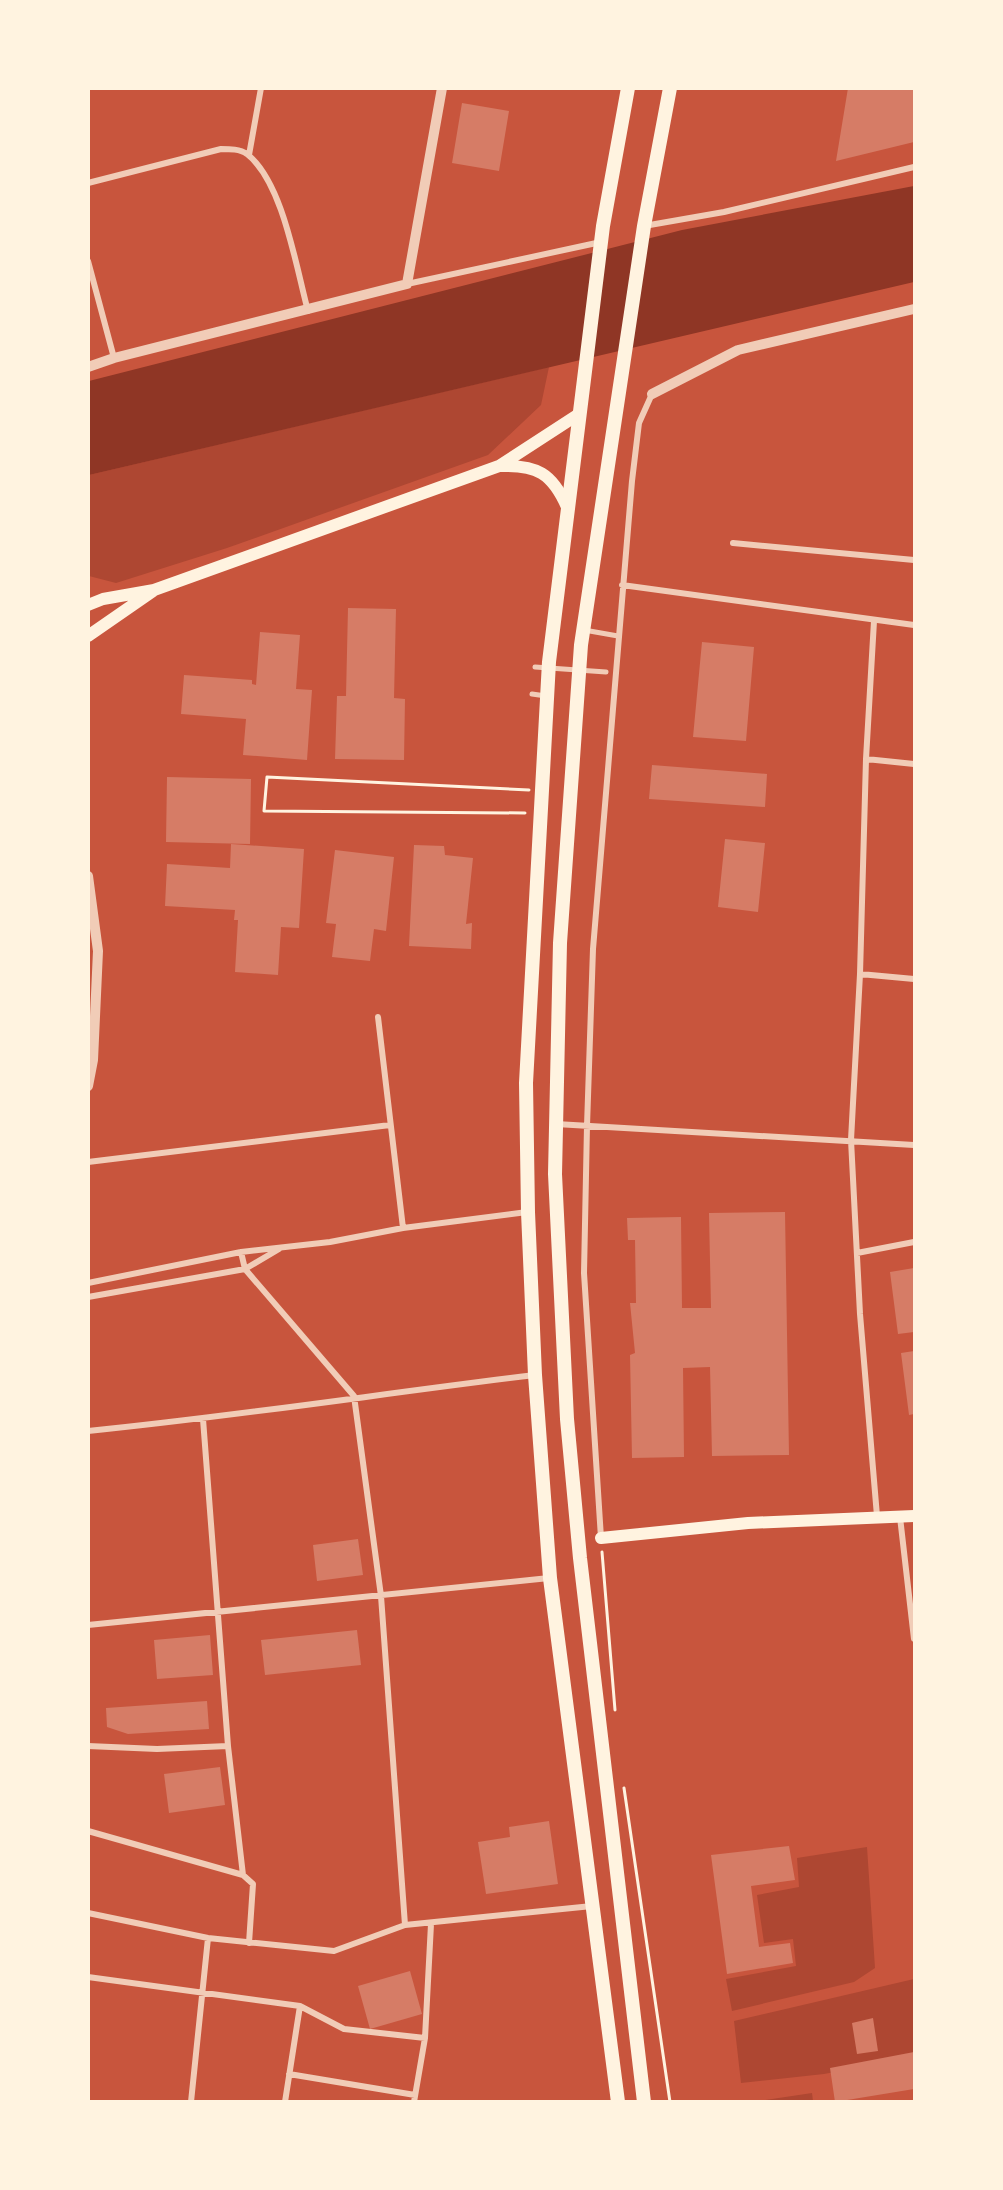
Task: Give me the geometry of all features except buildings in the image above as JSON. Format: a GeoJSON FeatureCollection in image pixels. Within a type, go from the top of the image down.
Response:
{"type":"FeatureCollection","features":[{"type":"Feature","properties":{"kind":"highway"},"geometry":{"type":"LineString","coordinates":[[618,2102],[550,1578],[535,1375],[528,1212],[526,1083],[540,790],[539,695],[567,507],[603,226],[628,88]]}},
{"type":"Feature","properties":{"kind":"highway"},"geometry":{"type":"LineString","coordinates":[[644,2102],[580,1558],[567,1419],[555,1174],[560,943],[584,630],[644,226],[670,88]]}},
{"type":"Feature","properties":{"kind":"main road"},"geometry":{"type":"LineString","coordinates":[[88,605],[104,599],[154,590],[499,466],[579,414]]}},
{"type":"Feature","properties":{"kind":"main road"},"geometry":{"type":"LineString","coordinates":[[499,466],[525,465],[542,472],[558,486],[567,507]]}},
{"type":"Feature","properties":{"kind":"main road"},"geometry":{"type":"LineString","coordinates":[[88,636],[154,590]]}},
{"type":"Feature","properties":{"kind":"main road"},"geometry":{"type":"LineString","coordinates":[[601,1538],[748,1523],[915,1516]]}},
{"type":"Feature","properties":{"kind":"street"},"geometry":{"type":"LineString","coordinates":[[249,155],[261,88]]}},
{"type":"Feature","properties":{"kind":"street"},"geometry":{"type":"LineString","coordinates":[[407,284],[442,88]]}},
{"type":"Feature","properties":{"kind":"street"},"geometry":{"type":"LineString","coordinates":[[88,183],[220,149],[241,151],[249,155],[268,180],[280,204],[308,310]]}},
{"type":"Feature","properties":{"kind":"street"},"geometry":{"type":"LineString","coordinates":[[644,226],[724,212],[915,167]]}},
{"type":"Feature","properties":{"kind":"street"},"geometry":{"type":"LineString","coordinates":[[88,367],[114,358],[407,284],[601,242]]}},
{"type":"Feature","properties":{"kind":"street"},"geometry":{"type":"LineString","coordinates":[[88,261],[114,358]]}},
{"type":"Feature","properties":{"kind":"street"},"geometry":{"type":"LineString","coordinates":[[601,1538],[584,1273],[587,1126],[593,950],[622,585],[639,423],[652,394],[738,350],[915,309]]}},
{"type":"Feature","properties":{"kind":"street"},"geometry":{"type":"LineString","coordinates":[[733,543],[915,560]]}},
{"type":"Feature","properties":{"kind":"street"},"geometry":{"type":"LineString","coordinates":[[622,585],[915,625]]}},
{"type":"Feature","properties":{"kind":"street"},"geometry":{"type":"LineString","coordinates":[[874,621],[866,759],[860,974],[850,1140],[877,1516]]}},
{"type":"Feature","properties":{"kind":"street"},"geometry":{"type":"LineString","coordinates":[[584,630],[618,636]]}},
{"type":"Feature","properties":{"kind":"street"},"geometry":{"type":"LineString","coordinates":[[535,667],[606,672]]}},
{"type":"Feature","properties":{"kind":"street"},"geometry":{"type":"LineString","coordinates":[[866,759],[915,764]]}},
{"type":"Feature","properties":{"kind":"street"},"geometry":{"type":"LineString","coordinates":[[88,876],[98,951],[93,1059],[88,1086]]}},
{"type":"Feature","properties":{"kind":"street"},"geometry":{"type":"LineString","coordinates":[[860,974],[915,979]]}},
{"type":"Feature","properties":{"kind":"street"},"geometry":{"type":"LineString","coordinates":[[378,1017],[403,1228]]}},
{"type":"Feature","properties":{"kind":"street"},"geometry":{"type":"LineString","coordinates":[[556,1124],[915,1145]]}},
{"type":"Feature","properties":{"kind":"street"},"geometry":{"type":"LineString","coordinates":[[88,1162],[390,1125]]}},
{"type":"Feature","properties":{"kind":"street"},"geometry":{"type":"LineString","coordinates":[[88,1283],[241,1252],[528,1212]]}},
{"type":"Feature","properties":{"kind":"street"},"geometry":{"type":"LineString","coordinates":[[857,1253],[915,1242]]}},
{"type":"Feature","properties":{"kind":"street"},"geometry":{"type":"LineString","coordinates":[[88,1297],[245,1269],[282,1247]]}},
{"type":"Feature","properties":{"kind":"street"},"geometry":{"type":"LineString","coordinates":[[241,1252],[245,1269],[354,1396],[381,1596],[405,1925]]}},
{"type":"Feature","properties":{"kind":"street"},"geometry":{"type":"LineString","coordinates":[[88,1431],[203,1419],[354,1396],[535,1375]]}},
{"type":"Feature","properties":{"kind":"street"},"geometry":{"type":"LineString","coordinates":[[203,1419],[228,1746],[243,1875]]}},
{"type":"Feature","properties":{"kind":"street"},"geometry":{"type":"LineString","coordinates":[[900,1516],[915,1639]]}},
{"type":"Feature","properties":{"kind":"street"},"geometry":{"type":"LineString","coordinates":[[88,1625],[550,1578]]}},
{"type":"Feature","properties":{"kind":"street"},"geometry":{"type":"LineString","coordinates":[[88,1746],[157,1749],[228,1746]]}},
{"type":"Feature","properties":{"kind":"street"},"geometry":{"type":"LineString","coordinates":[[88,1831],[243,1875],[254,1884],[249,1942]]}},
{"type":"Feature","properties":{"kind":"street"},"geometry":{"type":"LineString","coordinates":[[88,1914],[208,1938],[334,1951],[405,1925],[594,1906]]}},
{"type":"Feature","properties":{"kind":"street"},"geometry":{"type":"LineString","coordinates":[[290,2074],[414,2098],[426,2038],[431,1924]]}},
{"type":"Feature","properties":{"kind":"street"},"geometry":{"type":"LineString","coordinates":[[191,2102],[208,1938]]}},
{"type":"Feature","properties":{"kind":"street"},"geometry":{"type":"LineString","coordinates":[[88,1977],[300,2006],[344,2029],[426,2038]]}},
{"type":"Feature","properties":{"kind":"street"},"geometry":{"type":"LineString","coordinates":[[285,2102],[300,2006]]}},
{"type":"Feature","properties":{"kind":"path"},"geometry":{"type":"LineString","coordinates":[[539,813],[264,810],[267,777],[540,790]]}},
{"type":"Feature","properties":{"kind":"path"},"geometry":{"type":"LineString","coordinates":[[601,1538],[615,1714]]}},
{"type":"Feature","properties":{"kind":"path"},"geometry":{"type":"LineString","coordinates":[[623,1784],[670,2102]]}},
{"type":"Feature","properties":{"kind":"shaded area"},"geometry":{"type":"Polygon","coordinates":[[[914,186],[914,282],[89,475],[89,381],[682,230],[914,186]]]}},
{"type":"Feature","properties":{"kind":"shaded area"},"geometry":{"type":"Polygon","coordinates":[[[549,367],[541,405],[488,455],[227,548],[116,583],[89,576],[89,475],[549,367]]]}},
{"type":"Feature","properties":{"kind":"shaded area"},"geometry":{"type":"Polygon","coordinates":[[[867,1847],[875,1968],[854,1982],[732,2011],[726,1979],[796,1966],[793,1939],[764,1943],[757,1895],[799,1887],[797,1858],[867,1847]]]}},
{"type":"Feature","properties":{"kind":"shaded area"},"geometry":{"type":"Polygon","coordinates":[[[914,1979],[914,2057],[824,2074],[741,2083],[734,2021],[914,1979]]]}},
{"type":"Feature","properties":{"kind":"shaded area"},"geometry":{"type":"Polygon","coordinates":[[[812,2093],[813,2101],[758,2101],[812,2093]]]}}]}
